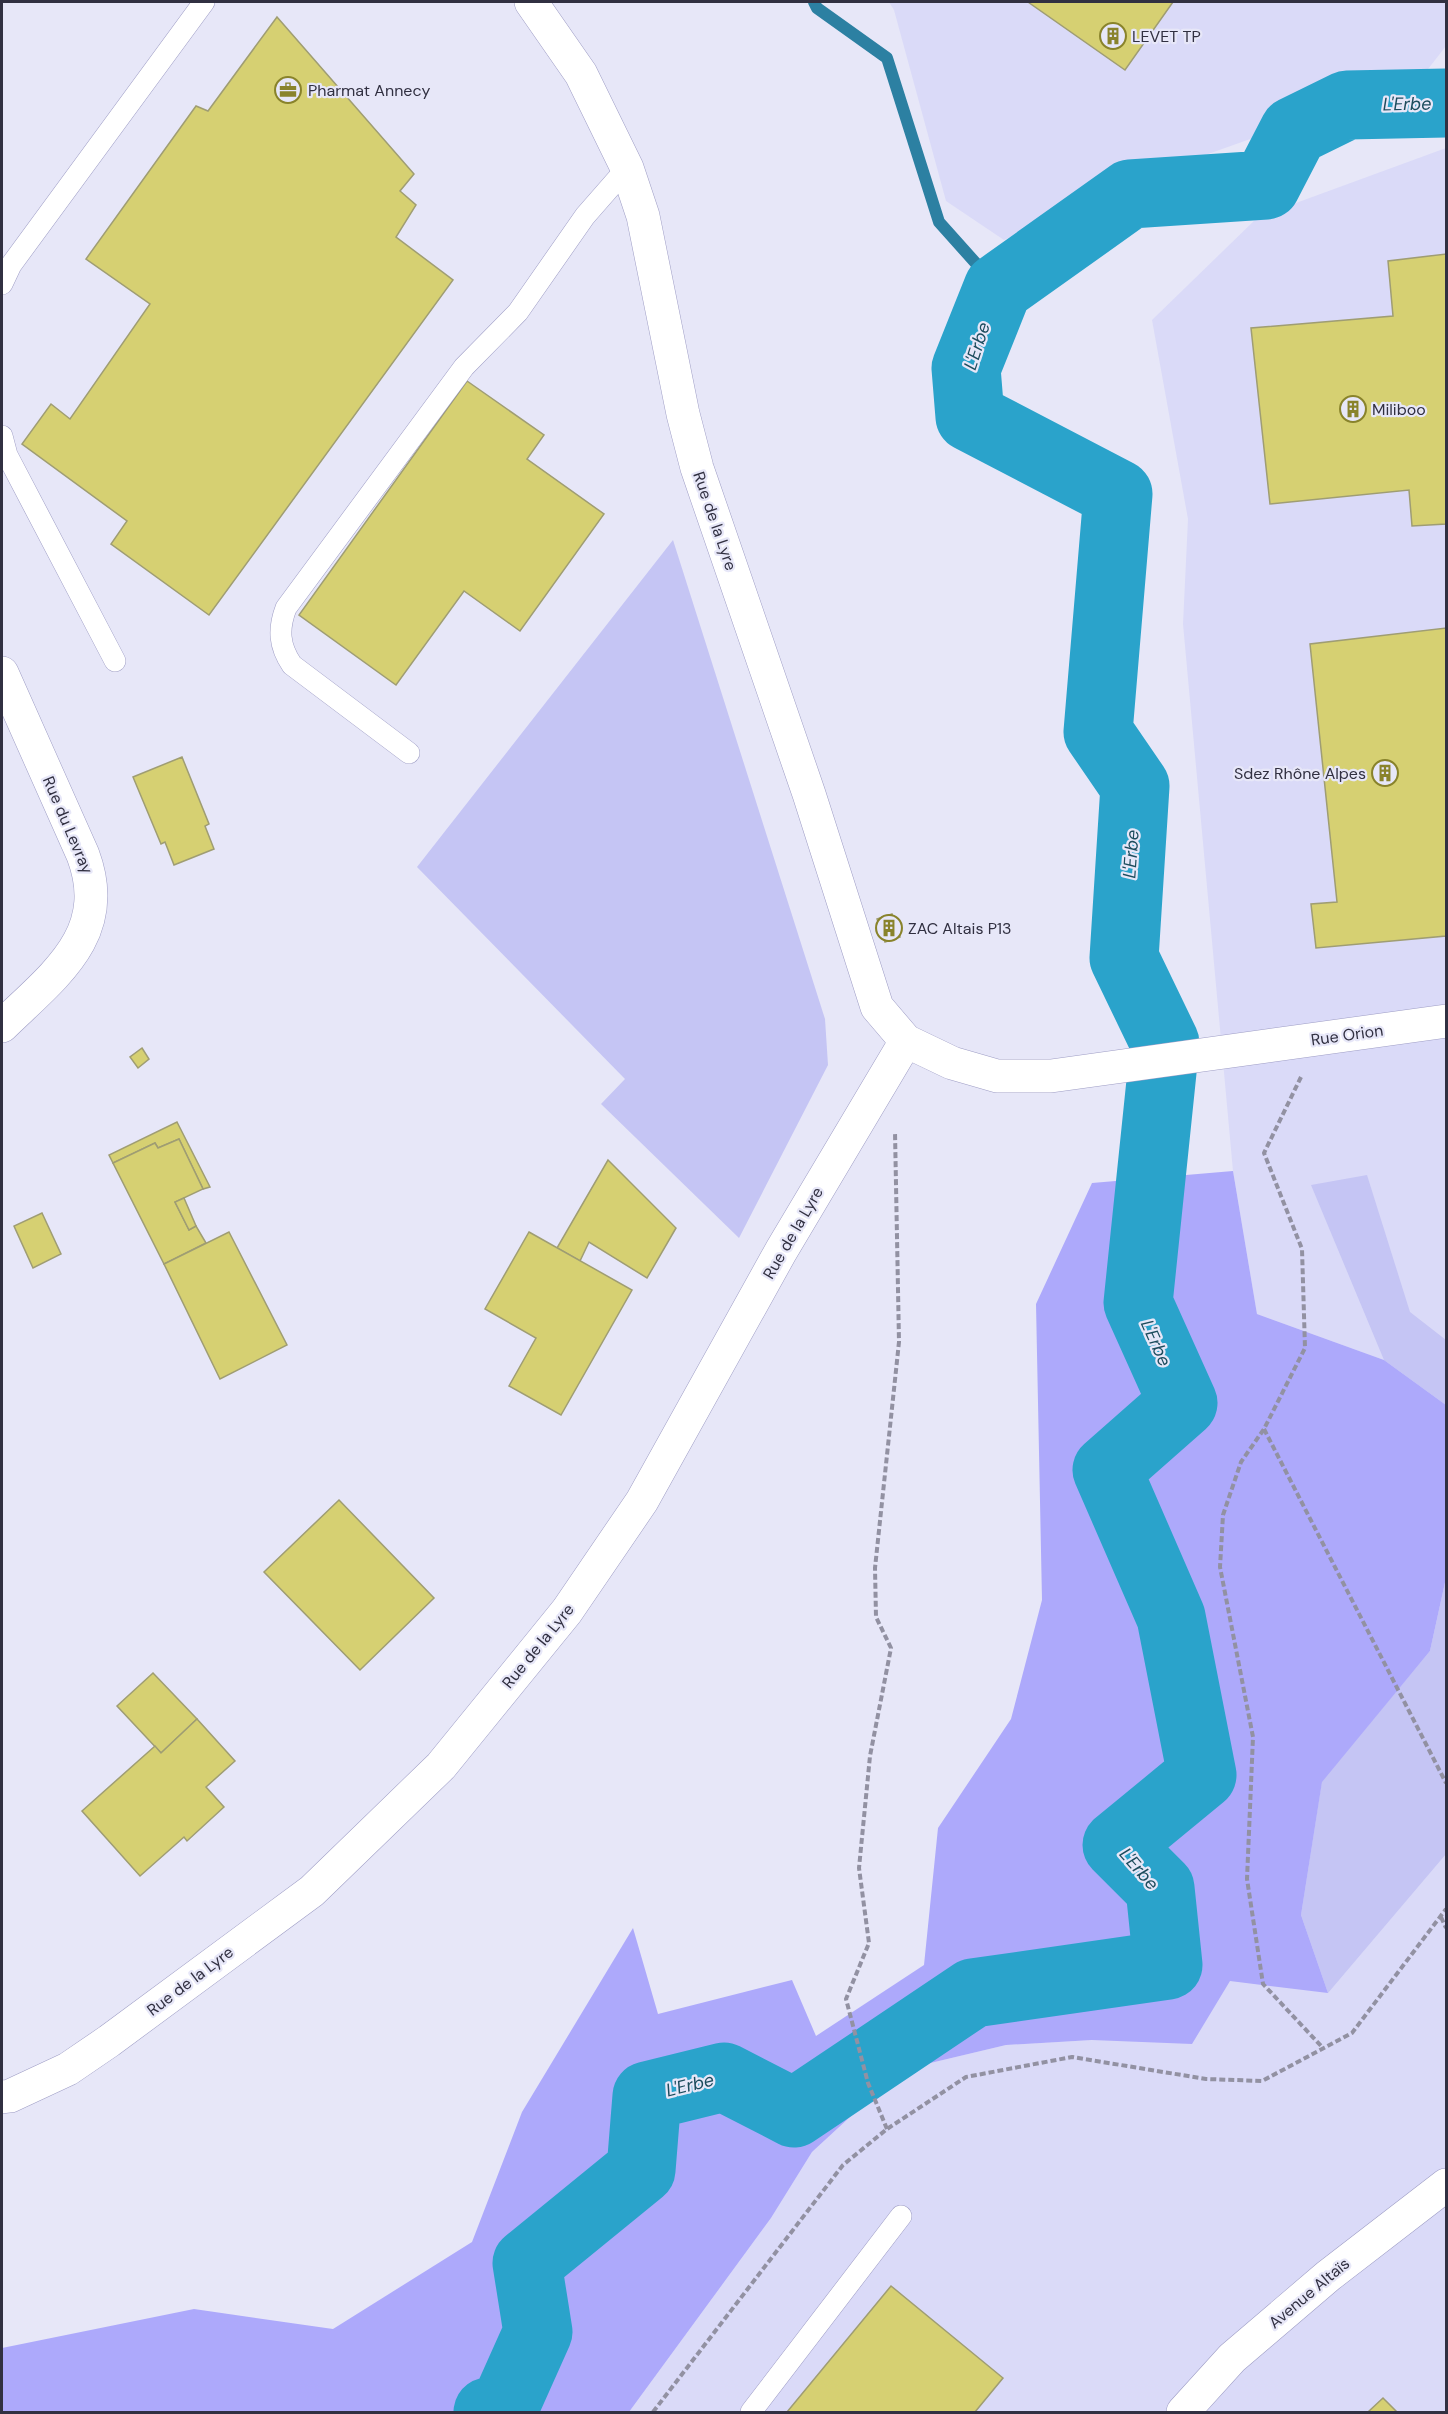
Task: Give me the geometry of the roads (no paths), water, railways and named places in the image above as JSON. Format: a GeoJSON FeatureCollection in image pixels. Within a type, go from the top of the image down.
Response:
{"type":"FeatureCollection","features":[{"type":"Feature","properties":{"kind":"street","name":"Rue de la Lyre"},"geometry":{"type":"LineString","coordinates":[[531,2],[581,74],[627,168],[644,216],[682,414],[697,468],[809,794],[877,1007],[906,1041],[952,1063],[997,1076],[1051,1076],[1106,1067]]}},
{"type":"Feature","properties":{"kind":"street","name":"Rue du Levray"},"geometry":{"type":"LineString","coordinates":[[2,672],[88,867],[93,896],[86,927],[71,956],[2,1026]]}},
{"type":"Feature","properties":{"kind":"street","name":"Rue Orion"},"geometry":{"type":"LineString","coordinates":[[1106,1067],[1446,1021]]}},
{"type":"Feature","properties":{"kind":"street","name":"Rue de la Lyre"},"geometry":{"type":"LineString","coordinates":[[2,2097],[10,2096],[68,2069],[109,2042],[303,1898],[441,1766],[567,1611],[642,1501],[782,1251],[906,1041]]}},
{"type":"Feature","properties":{"kind":"street","name":"Avenue Altaïs"},"geometry":{"type":"LineString","coordinates":[[1183,2412],[1232,2358],[1328,2276],[1446,2185]]}},
{"type":"Feature","properties":{"kind":"lane"},"geometry":{"type":"LineString","coordinates":[[2,284],[11,265],[204,2]]}},
{"type":"Feature","properties":{"kind":"lane"},"geometry":{"type":"LineString","coordinates":[[409,753],[292,665],[284,653],[280,637],[281,621],[286,608],[464,367],[518,312],[585,216],[627,168]]}},
{"type":"Feature","properties":{"kind":"lane"},"geometry":{"type":"LineString","coordinates":[[2,436],[7,455],[115,661]]}},
{"type":"Feature","properties":{"kind":"lane"},"geometry":{"type":"LineString","coordinates":[[752,2412],[901,2216]]}},
{"type":"Feature","properties":{"kind":"waterway"},"geometry":{"type":"LineString","coordinates":[[814,2],[817,8],[887,58],[939,222],[998,288]]}},
{"type":"Feature","properties":{"kind":"waterway","name":"L'Erbe"},"geometry":{"type":"LineString","coordinates":[[488,2412],[504,2408],[538,2332],[527,2263],[641,2170],[647,2096],[724,2077],[794,2113],[973,1993],[1168,1965],[1160,1888],[1117,1845],[1202,1775],[1171,1617],[1107,1470],[1183,1403],[1138,1303],[1165,1043],[1124,958],[1135,786],[1098,732],[1118,494],[970,417],[966,368],[998,288],[1130,194],[1266,185],[1294,131],[1347,105],[1446,103]]}},
{"type":"Feature","properties":{"kind":"place","name":"LEVET TP"},"geometry":{"type":"Point","coordinates":[1113,36]}},
{"type":"Feature","properties":{"kind":"place","name":"Pharmat Annecy"},"geometry":{"type":"Point","coordinates":[288,90]}},
{"type":"Feature","properties":{"kind":"place","name":"Miliboo"},"geometry":{"type":"Point","coordinates":[1353,409]}},
{"type":"Feature","properties":{"kind":"place","name":"Sdez Rhône Alpes"},"geometry":{"type":"Point","coordinates":[1385,773]}},
{"type":"Feature","properties":{"kind":"place","name":"ZAC Altais P13"},"geometry":{"type":"Point","coordinates":[889,928]}}]}
